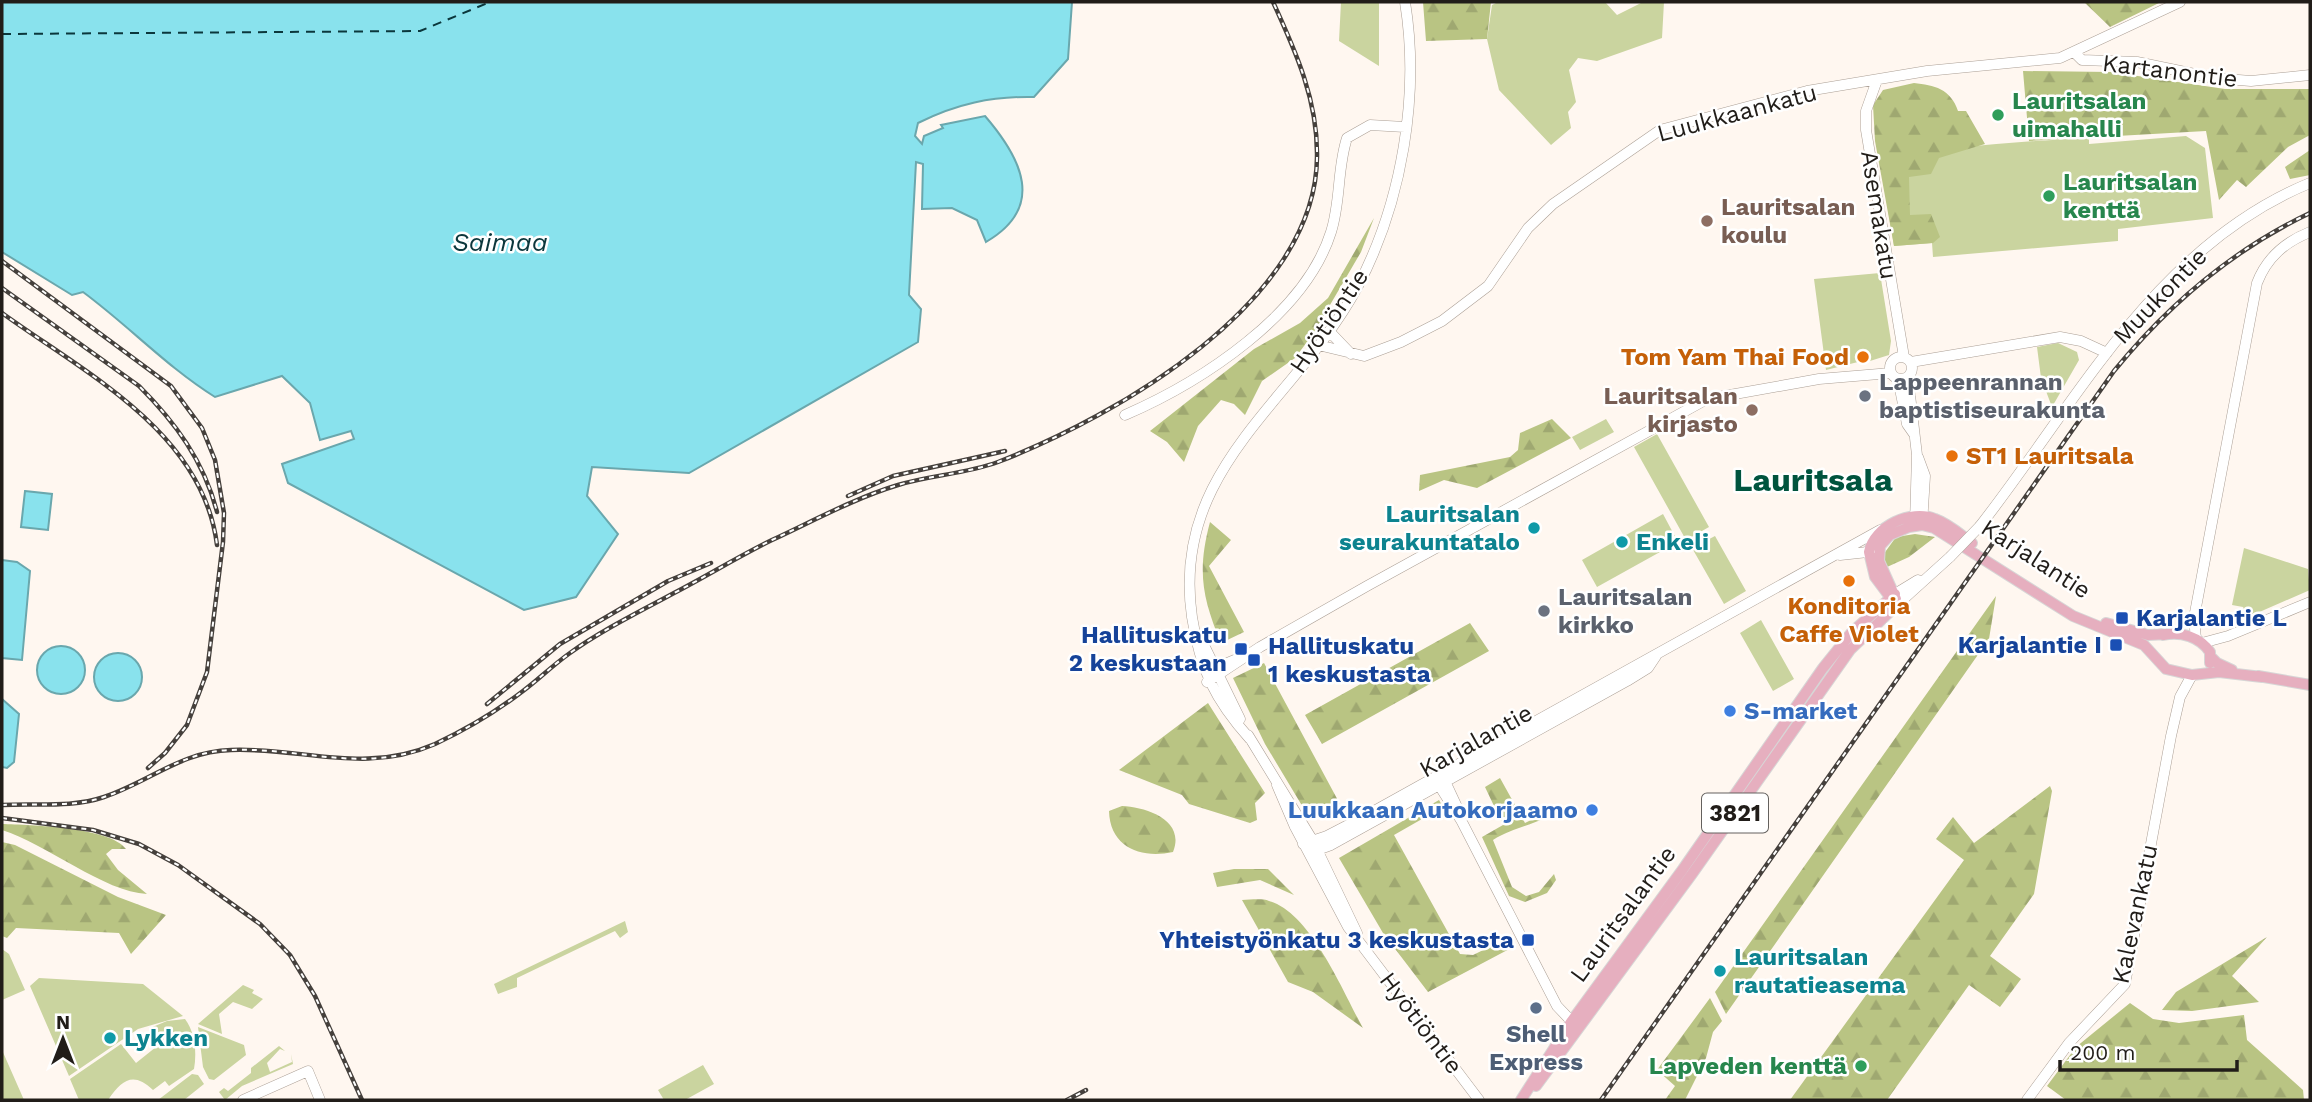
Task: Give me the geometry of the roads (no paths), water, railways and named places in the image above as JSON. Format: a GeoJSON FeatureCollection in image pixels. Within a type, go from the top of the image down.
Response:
{"type":"FeatureCollection","features":[{"type":"Feature","properties":{"kind":"main road","name":"Karjalantie"},"geometry":{"type":"LineString","coordinates":[[1874,549],[1890,535],[1918,520]]}},
{"type":"Feature","properties":{"kind":"main road","name":"Karjalantie"},"geometry":{"type":"LineString","coordinates":[[1918,520],[1944,533],[2023,587],[2073,616],[2144,646],[2153,654]]}},
{"type":"Feature","properties":{"kind":"main road","name":"Karjalantie"},"geometry":{"type":"LineString","coordinates":[[1874,549],[1886,527],[1918,520],[1948,526],[2083,615],[2131,631],[2173,634]]}},
{"type":"Feature","properties":{"kind":"main road"},"geometry":{"type":"LineString","coordinates":[[1874,549],[1894,599]]}},
{"type":"Feature","properties":{"kind":"main road","name":"Lauritsalantie"},"geometry":{"type":"LineString","coordinates":[[1521,1100],[1823,668],[1852,632],[1894,599]]}},
{"type":"Feature","properties":{"kind":"main road"},"geometry":{"type":"LineString","coordinates":[[2262,677],[2174,672],[2160,664],[2153,654],[2156,641],[2173,634],[2199,641],[2230,669],[2310,685]]}},
{"type":"Feature","properties":{"kind":"main road"},"geometry":{"type":"LineString","coordinates":[[2197,674],[2208,666],[2211,654]]}},
{"type":"Feature","properties":{"kind":"street","name":"Hyötiöntie"},"geometry":{"type":"LineString","coordinates":[[1250,739],[1208,682],[1192,618],[1191,547],[1202,510],[1244,437],[1329,331],[1357,288],[1378,245],[1390,207],[1410,96],[1410,35],[1405,2]]}},
{"type":"Feature","properties":{"kind":"street","name":"Luukkaankatu"},"geometry":{"type":"LineString","coordinates":[[1318,345],[1364,356],[1401,342],[1442,321],[1488,286],[1528,228],[1553,204],[1660,130],[1793,94],[1927,71],[2048,61],[2075,53],[2180,2]]}},
{"type":"Feature","properties":{"kind":"street","name":"Kartanontie"},"geometry":{"type":"LineString","coordinates":[[2075,53],[2082,60],[2137,62],[2214,78],[2251,80],[2310,75]]}},
{"type":"Feature","properties":{"kind":"street","name":"Asemakatu"},"geometry":{"type":"LineString","coordinates":[[1872,81],[1876,89],[1869,98],[1866,131],[1902,368],[1917,455],[1925,476],[1918,520]]}},
{"type":"Feature","properties":{"kind":"street"},"geometry":{"type":"LineString","coordinates":[[1125,415],[1204,374],[1260,331],[1288,303],[1320,257],[1331,234],[1337,211],[1342,152],[1348,138],[1370,125],[1405,127]]}},
{"type":"Feature","properties":{"kind":"street","name":"Muukontie"},"geometry":{"type":"LineString","coordinates":[[1894,599],[1934,571],[1980,526],[2104,356],[2196,254],[2255,212],[2310,183]]}},
{"type":"Feature","properties":{"kind":"street"},"geometry":{"type":"LineString","coordinates":[[2310,232],[2286,244],[2271,257],[2257,283],[2194,618],[2199,641],[2228,636],[2310,602]]}},
{"type":"Feature","properties":{"kind":"street"},"geometry":{"type":"LineString","coordinates":[[1329,331],[1351,355]]}},
{"type":"Feature","properties":{"kind":"street"},"geometry":{"type":"LineString","coordinates":[[1208,682],[1215,673],[1707,399],[1902,368],[2060,337],[2081,341],[2104,356]]}},
{"type":"Feature","properties":{"kind":"street","name":"Karjalantie"},"geometry":{"type":"LineString","coordinates":[[1314,853],[1442,780],[1637,676],[1657,656],[1886,527]]}},
{"type":"Feature","properties":{"kind":"street"},"geometry":{"type":"LineString","coordinates":[[1853,546],[1874,549]]}},
{"type":"Feature","properties":{"kind":"street","name":"Karjalantie"},"geometry":{"type":"LineString","coordinates":[[1836,556],[1874,549]]}},
{"type":"Feature","properties":{"kind":"street","name":"Hyötiöntie"},"geometry":{"type":"LineString","coordinates":[[1192,618],[1215,673],[1363,947],[1479,1100]]}},
{"type":"Feature","properties":{"kind":"street"},"geometry":{"type":"LineString","coordinates":[[2173,634],[2194,618]]}},
{"type":"Feature","properties":{"kind":"street"},"geometry":{"type":"LineString","coordinates":[[2211,654],[2228,636]]}},
{"type":"Feature","properties":{"kind":"street","name":"Kalevankatu"},"geometry":{"type":"LineString","coordinates":[[2027,1100],[2069,1043],[2125,984],[2180,697],[2181,684],[2174,672]]}},
{"type":"Feature","properties":{"kind":"street","name":"Kalevankatu"},"geometry":{"type":"LineString","coordinates":[[2180,697],[2197,674]]}},
{"type":"Feature","properties":{"kind":"street"},"geometry":{"type":"LineString","coordinates":[[1442,780],[1557,1006],[1575,1025]]}},
{"type":"Feature","properties":{"kind":"street","name":"Karjalantie"},"geometry":{"type":"LineString","coordinates":[[1308,843],[1442,780]]}},
{"type":"Feature","properties":{"kind":"street"},"geometry":{"type":"LineString","coordinates":[[243,1100],[308,1071],[320,1100]]}},
{"type":"Feature","properties":{"kind":"water","name":"Saimaa"},"geometry":{"type":"Polygon","coordinates":[[[2,2],[1072,2],[1068,59],[1034,97],[974,102],[918,123],[915,136],[922,144],[924,136],[943,128],[941,125],[985,116],[1009,149],[1017,166],[1022,182],[1022,198],[1016,214],[1005,228],[986,242],[977,220],[952,208],[922,209],[923,164],[916,162],[909,295],[921,309],[918,342],[689,473],[592,467],[587,496],[618,534],[576,597],[524,610],[288,483],[282,464],[354,439],[351,431],[320,440],[310,403],[282,376],[215,397],[181,373],[83,292],[72,295],[2,252],[2,2]]]}},
{"type":"Feature","properties":{"kind":"water"},"geometry":{"type":"Polygon","coordinates":[[[25,491],[52,494],[48,530],[21,527],[25,491]]]}},
{"type":"Feature","properties":{"kind":"water"},"geometry":{"type":"Polygon","coordinates":[[[2,560],[17,562],[30,571],[22,660],[2,658],[2,560]]]}},
{"type":"Feature","properties":{"kind":"water"},"geometry":{"type":"Polygon","coordinates":[[[61,646],[70,647],[78,653],[84,661],[84,679],[78,687],[70,693],[61,694],[52,693],[44,687],[38,679],[37,670],[38,661],[44,653],[52,647],[61,646]]]}},
{"type":"Feature","properties":{"kind":"water"},"geometry":{"type":"Polygon","coordinates":[[[118,653],[127,654],[135,660],[141,668],[141,686],[135,694],[127,700],[118,701],[109,700],[101,694],[95,686],[94,677],[95,668],[101,660],[109,654],[118,653]]]}},
{"type":"Feature","properties":{"kind":"water"},"geometry":{"type":"Polygon","coordinates":[[[2,699],[19,714],[14,762],[7,768],[2,767],[2,699]]]}},
{"type":"Feature","properties":{"kind":"railway"},"geometry":{"type":"LineString","coordinates":[[2,805],[66,804],[104,797],[181,761],[213,752],[258,750],[358,759],[409,753],[435,744],[502,706],[595,637],[760,546],[882,490],[998,462],[1046,442],[1151,384],[1202,347],[1247,305],[1283,259],[1308,210],[1317,157],[1314,116],[1304,77],[1273,2]]}},
{"type":"Feature","properties":{"kind":"railway"},"geometry":{"type":"LineString","coordinates":[[1601,1100],[2114,371],[2156,324],[2203,281],[2254,244],[2310,213]]}},
{"type":"Feature","properties":{"kind":"railway"},"geometry":{"type":"LineString","coordinates":[[2,261],[171,386],[202,428],[215,460],[224,513],[223,542],[207,672],[187,725],[165,753],[148,768]]}},
{"type":"Feature","properties":{"kind":"railway"},"geometry":{"type":"LineString","coordinates":[[2,288],[139,386],[187,443],[204,476],[217,512]]}},
{"type":"Feature","properties":{"kind":"railway"},"geometry":{"type":"LineString","coordinates":[[2,313],[103,383],[165,438],[189,470],[207,505],[217,545]]}},
{"type":"Feature","properties":{"kind":"railway"},"geometry":{"type":"LineString","coordinates":[[848,496],[893,476],[1005,451]]}},
{"type":"Feature","properties":{"kind":"railway"},"geometry":{"type":"LineString","coordinates":[[487,704],[560,644],[668,581],[711,563]]}},
{"type":"Feature","properties":{"kind":"railway"},"geometry":{"type":"LineString","coordinates":[[2,818],[93,830],[139,844],[178,865],[260,924],[290,955],[315,996],[362,1100]]}},
{"type":"Feature","properties":{"kind":"railway"},"geometry":{"type":"LineString","coordinates":[[1067,1100],[1086,1090]]}},
{"type":"Feature","properties":{"kind":"place","name":"Lauritsalan uimahalli"},"geometry":{"type":"Point","coordinates":[1998,115]}},
{"type":"Feature","properties":{"kind":"place","name":"Lauritsalan kenttä"},"geometry":{"type":"Point","coordinates":[2049,196]}},
{"type":"Feature","properties":{"kind":"place","name":"Lauritsalan koulu"},"geometry":{"type":"Point","coordinates":[1707,221]}},
{"type":"Feature","properties":{"kind":"place","name":"Tom Yam Thai Food"},"geometry":{"type":"Point","coordinates":[1863,357]}},
{"type":"Feature","properties":{"kind":"place","name":"Lappeenrannan baptistiseurakunta"},"geometry":{"type":"Point","coordinates":[1865,396]}},
{"type":"Feature","properties":{"kind":"place","name":"Lauritsalan kirjasto"},"geometry":{"type":"Point","coordinates":[1752,410]}},
{"type":"Feature","properties":{"kind":"place","name":"ST1 Lauritsala"},"geometry":{"type":"Point","coordinates":[1952,456]}},
{"type":"Feature","properties":{"kind":"place","name":"Lauritsalan seurakuntatalo"},"geometry":{"type":"Point","coordinates":[1534,528]}},
{"type":"Feature","properties":{"kind":"place","name":"Enkeli"},"geometry":{"type":"Point","coordinates":[1622,542]}},
{"type":"Feature","properties":{"kind":"place","name":"Konditoria Caffe Violet"},"geometry":{"type":"Point","coordinates":[1849,581]}},
{"type":"Feature","properties":{"kind":"place","name":"Lauritsalan kirkko"},"geometry":{"type":"Point","coordinates":[1544,611]}},
{"type":"Feature","properties":{"kind":"place","name":"Karjalantie L"},"geometry":{"type":"Point","coordinates":[2122,618]}},
{"type":"Feature","properties":{"kind":"place","name":"Karjalantie I"},"geometry":{"type":"Point","coordinates":[2116,645]}},
{"type":"Feature","properties":{"kind":"place","name":"Hallituskatu 2 keskustaan"},"geometry":{"type":"Point","coordinates":[1241,649]}},
{"type":"Feature","properties":{"kind":"place","name":"Hallituskatu 1 keskustasta"},"geometry":{"type":"Point","coordinates":[1254,660]}},
{"type":"Feature","properties":{"kind":"place","name":"S-market"},"geometry":{"type":"Point","coordinates":[1730,711]}},
{"type":"Feature","properties":{"kind":"place","name":"Luukkaan Autokorjaamo"},"geometry":{"type":"Point","coordinates":[1592,810]}},
{"type":"Feature","properties":{"kind":"place","name":"Yhteistyönkatu 3 keskustasta"},"geometry":{"type":"Point","coordinates":[1528,940]}},
{"type":"Feature","properties":{"kind":"place","name":"Lauritsalan rautatieasema"},"geometry":{"type":"Point","coordinates":[1720,971]}},
{"type":"Feature","properties":{"kind":"place","name":"Shell Express"},"geometry":{"type":"Point","coordinates":[1536,1008]}},
{"type":"Feature","properties":{"kind":"place","name":"Lykken"},"geometry":{"type":"Point","coordinates":[110,1038]}},
{"type":"Feature","properties":{"kind":"place","name":"Lapveden kenttä"},"geometry":{"type":"Point","coordinates":[1861,1066]}},
{"type":"Feature","properties":{"kind":"district","name":"Lauritsala"},"geometry":{"type":"Point","coordinates":[1813,480]}}]}
